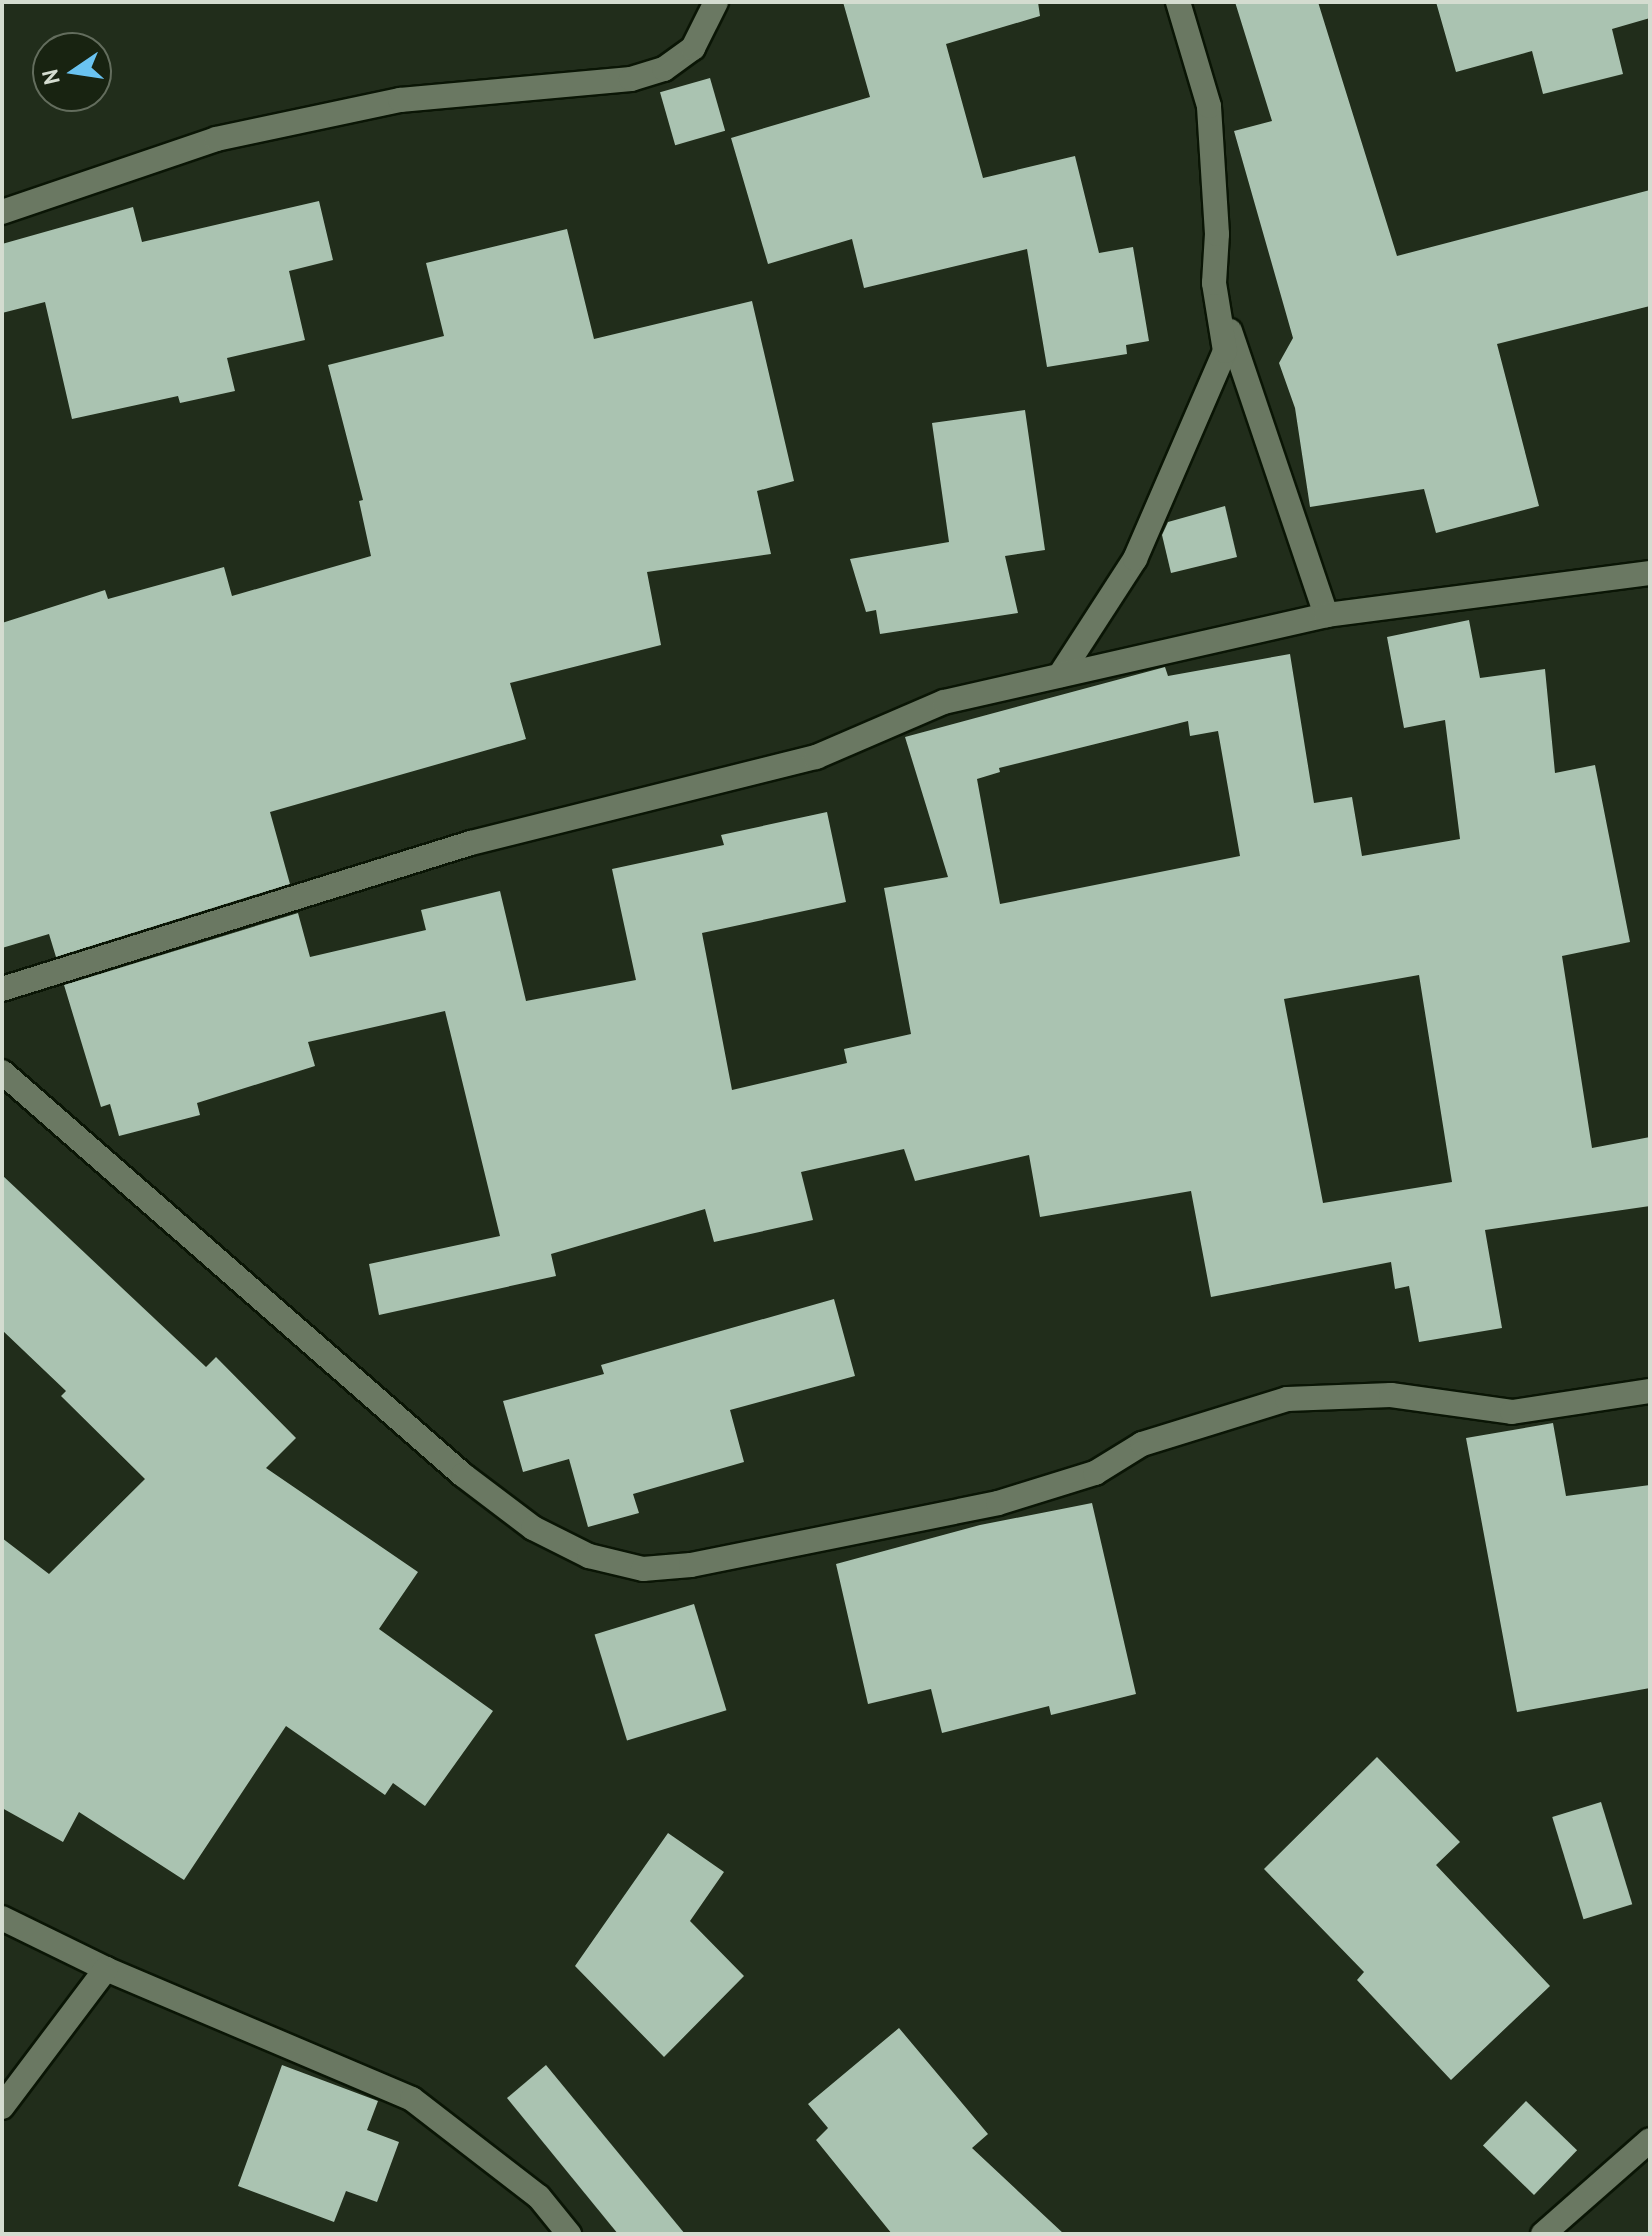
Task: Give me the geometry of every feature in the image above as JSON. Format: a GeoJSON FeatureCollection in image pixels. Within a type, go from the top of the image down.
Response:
{"type":"FeatureCollection","features":[{"type":"Feature","properties":{"kind":"street"},"geometry":{"type":"LineString","coordinates":[[2,212],[216,139],[369,106],[631,79],[664,69],[693,48],[716,2]]}},
{"type":"Feature","properties":{"kind":"street"},"geometry":{"type":"LineString","coordinates":[[1060,675],[1135,559],[1199,420],[1225,351],[1214,283],[1217,234],[1209,106],[1178,2]]}},
{"type":"Feature","properties":{"kind":"street"},"geometry":{"type":"LineString","coordinates":[[1214,283],[1326,615]]}},
{"type":"Feature","properties":{"kind":"street"},"geometry":{"type":"LineString","coordinates":[[2,989],[471,843],[816,757],[944,702],[1326,615],[1650,573]]}},
{"type":"Feature","properties":{"kind":"street"},"geometry":{"type":"LineString","coordinates":[[2,1072],[463,1475],[533,1528],[589,1556],[643,1569],[691,1565],[998,1503],[1095,1473],[1142,1444],[1287,1399],[1391,1395],[1512,1412],[1650,1391]]}},
{"type":"Feature","properties":{"kind":"street"},"geometry":{"type":"LineString","coordinates":[[2,1918],[106,1969],[412,2099],[539,2197],[569,2234]]}},
{"type":"Feature","properties":{"kind":"street"},"geometry":{"type":"LineString","coordinates":[[2,2107],[106,1969]]}},
{"type":"Feature","properties":{"kind":"street"},"geometry":{"type":"LineString","coordinates":[[1543,2234],[1650,2140]]}},
{"type":"Feature","properties":{"kind":"building"},"geometry":{"type":"Polygon","coordinates":[[[843,2],[1038,2],[1040,16],[946,44],[983,178],[1075,156],[1099,253],[1133,247],[1149,341],[1126,345],[1127,354],[1047,367],[1027,249],[864,288],[852,239],[768,264],[731,138],[870,97],[843,2]]]}},
{"type":"Feature","properties":{"kind":"building"},"geometry":{"type":"Polygon","coordinates":[[[1235,2],[1318,2],[1397,256],[1650,190],[1650,306],[1497,344],[1539,506],[1436,533],[1424,489],[1310,507],[1295,408],[1279,363],[1293,338],[1234,131],[1272,121],[1235,2]]]}},
{"type":"Feature","properties":{"kind":"building"},"geometry":{"type":"Polygon","coordinates":[[[1436,2],[1649,2],[1650,18],[1612,29],[1623,74],[1543,94],[1532,51],[1456,72],[1436,2]]]}},
{"type":"Feature","properties":{"kind":"building"},"geometry":{"type":"Polygon","coordinates":[[[710,78],[725,131],[675,145],[660,92],[710,78]]]}},
{"type":"Feature","properties":{"kind":"building"},"geometry":{"type":"Polygon","coordinates":[[[319,201],[333,260],[289,271],[305,340],[227,358],[235,391],[180,403],[178,396],[72,419],[45,302],[2,313],[2,244],[133,207],[142,242],[319,201]]]}},
{"type":"Feature","properties":{"kind":"building"},"geometry":{"type":"Polygon","coordinates":[[[567,229],[594,339],[752,301],[794,481],[757,491],[771,554],[647,572],[661,645],[510,683],[526,739],[270,812],[290,884],[56,957],[49,934],[2,948],[2,623],[105,590],[108,599],[224,567],[232,596],[371,556],[359,501],[363,500],[328,365],[444,336],[426,263],[567,229]]]}},
{"type":"Feature","properties":{"kind":"building"},"geometry":{"type":"Polygon","coordinates":[[[1025,410],[1045,550],[1005,556],[1018,613],[880,634],[876,610],[866,612],[850,559],[949,542],[932,423],[1025,410]]]}},
{"type":"Feature","properties":{"kind":"building"},"geometry":{"type":"Polygon","coordinates":[[[1225,506],[1237,557],[1171,573],[1162,535],[1168,522],[1225,506]]]}},
{"type":"Feature","properties":{"kind":"building"},"geometry":{"type":"Polygon","coordinates":[[[1469,620],[1480,678],[1545,669],[1555,773],[1595,765],[1630,942],[1562,956],[1592,1148],[1650,1137],[1650,1206],[1485,1230],[1502,1328],[1419,1342],[1409,1286],[1395,1289],[1391,1262],[1211,1297],[1191,1191],[1040,1217],[1029,1155],[915,1181],[904,1149],[801,1172],[813,1220],[714,1242],[705,1209],[551,1254],[556,1276],[379,1315],[369,1264],[500,1236],[445,1011],[308,1042],[315,1066],[197,1103],[200,1115],[119,1136],[110,1104],[101,1107],[64,985],[298,913],[310,957],[426,930],[421,910],[500,891],[526,1001],[636,980],[612,869],[724,845],[721,835],[827,812],[846,902],[702,933],[732,1090],[847,1063],[844,1049],[911,1034],[884,888],[948,877],[905,737],[1165,667],[1168,676],[1290,654],[1314,803],[1352,797],[1362,856],[1460,839],[1445,720],[1404,728],[1387,637],[1469,620]],[[1188,721],[999,768],[1000,772],[977,779],[1000,904],[1240,856],[1218,731],[1190,736],[1188,721]],[[1419,975],[1284,999],[1323,1203],[1452,1182],[1419,975]]]}},
{"type":"Feature","properties":{"kind":"building"},"geometry":{"type":"Polygon","coordinates":[[[2,1175],[206,1367],[216,1357],[296,1438],[266,1468],[418,1572],[379,1629],[493,1711],[425,1806],[393,1783],[385,1795],[286,1726],[184,1880],[79,1812],[63,1842],[2,1808],[2,1538],[49,1574],[145,1479],[61,1396],[66,1391],[2,1330],[2,1175]]]}},
{"type":"Feature","properties":{"kind":"building"},"geometry":{"type":"Polygon","coordinates":[[[834,1299],[855,1376],[730,1410],[744,1462],[633,1494],[639,1513],[588,1527],[569,1459],[523,1472],[503,1401],[604,1374],[601,1365],[834,1299]]]}},
{"type":"Feature","properties":{"kind":"building"},"geometry":{"type":"Polygon","coordinates":[[[1553,1423],[1566,1496],[1650,1485],[1650,1688],[1517,1712],[1466,1438],[1553,1423]]]}},
{"type":"Feature","properties":{"kind":"building"},"geometry":{"type":"Polygon","coordinates":[[[1092,1503],[1136,1694],[1051,1715],[1049,1706],[942,1733],[931,1689],[868,1704],[836,1564],[980,1525],[1092,1503]]]}},
{"type":"Feature","properties":{"kind":"building"},"geometry":{"type":"Polygon","coordinates":[[[694,1604],[726,1710],[627,1741],[595,1634],[694,1604]]]}},
{"type":"Feature","properties":{"kind":"building"},"geometry":{"type":"Polygon","coordinates":[[[1377,1757],[1460,1842],[1436,1865],[1550,1986],[1451,2080],[1357,1980],[1364,1972],[1264,1869],[1377,1757]]]}},
{"type":"Feature","properties":{"kind":"building"},"geometry":{"type":"Polygon","coordinates":[[[1601,1802],[1632,1904],[1584,1919],[1552,1817],[1601,1802]]]}},
{"type":"Feature","properties":{"kind":"building"},"geometry":{"type":"Polygon","coordinates":[[[668,1833],[724,1872],[690,1921],[744,1976],[664,2057],[575,1966],[668,1833]]]}},
{"type":"Feature","properties":{"kind":"building"},"geometry":{"type":"Polygon","coordinates":[[[899,2028],[988,2134],[972,2148],[1064,2234],[892,2234],[816,2140],[828,2128],[808,2104],[899,2028]]]}},
{"type":"Feature","properties":{"kind":"building"},"geometry":{"type":"Polygon","coordinates":[[[282,2065],[378,2101],[367,2130],[399,2142],[377,2202],[346,2191],[334,2222],[238,2186],[282,2065]]]}},
{"type":"Feature","properties":{"kind":"building"},"geometry":{"type":"Polygon","coordinates":[[[546,2065],[685,2234],[618,2234],[507,2098],[546,2065]]]}},
{"type":"Feature","properties":{"kind":"building"},"geometry":{"type":"Polygon","coordinates":[[[1526,2101],[1577,2150],[1534,2195],[1483,2146],[1526,2101]]]}}]}
